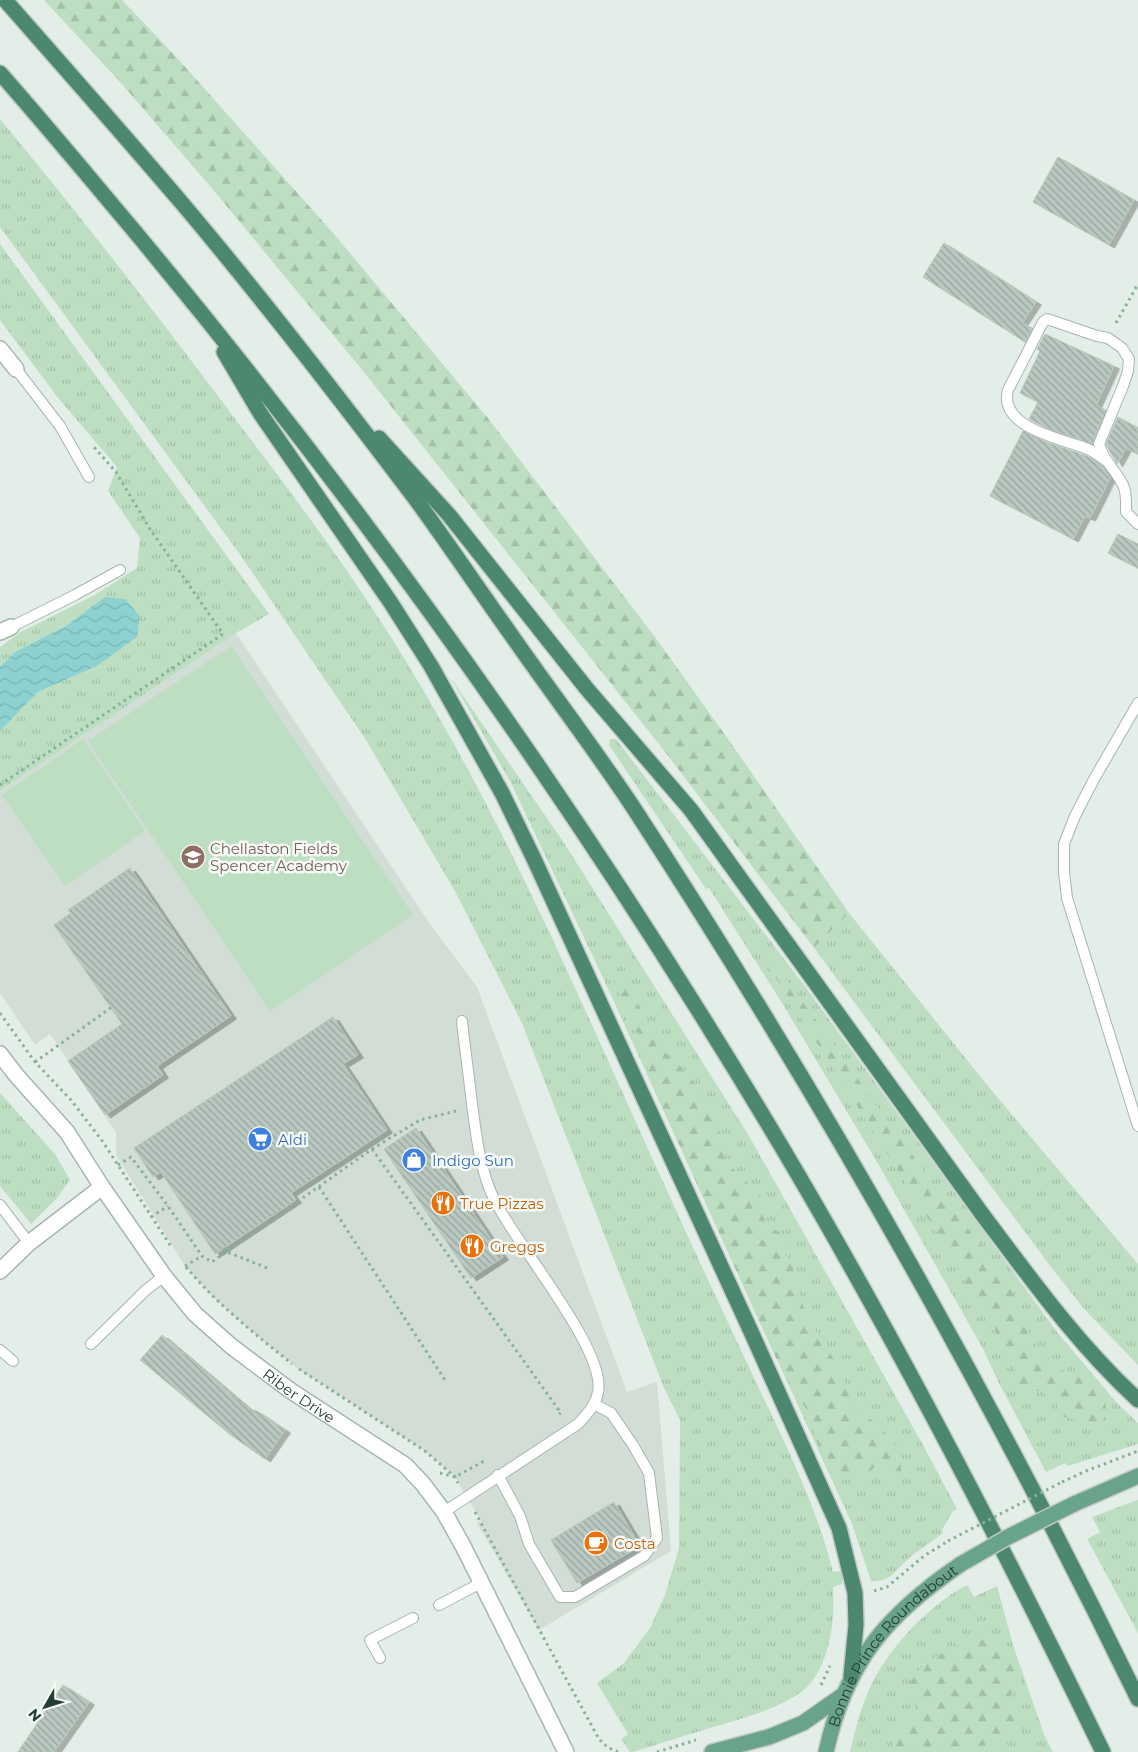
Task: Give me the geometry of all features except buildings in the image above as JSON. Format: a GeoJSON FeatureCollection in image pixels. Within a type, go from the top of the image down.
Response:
{"type":"FeatureCollection","features":[{"type":"Feature","properties":{"kind":"highway"},"geometry":{"type":"LineString","coordinates":[[5,0],[184,205],[308,358],[419,504],[628,800],[806,1083],[912,1267],[1017,1457],[1086,1591],[1138,1699]]}},
{"type":"Feature","properties":{"kind":"highway"},"geometry":{"type":"LineString","coordinates":[[0,73],[37,114],[260,384],[422,601],[586,835],[686,990],[781,1147],[870,1301],[956,1458],[1103,1752]]}},
{"type":"Feature","properties":{"kind":"highway"},"geometry":{"type":"LineString","coordinates":[[195,304],[260,414],[391,603],[431,666],[502,793],[534,859],[839,1528],[855,1593],[856,1625],[851,1676]]}},
{"type":"Feature","properties":{"kind":"highway"},"geometry":{"type":"LineString","coordinates":[[308,358],[449,515],[587,689],[691,810],[982,1214],[1074,1332],[1104,1367],[1138,1400]]}},
{"type":"Feature","properties":{"kind":"main road","name":"Bonnie Prince Roundabout"},"geometry":{"type":"LineString","coordinates":[[826,1752],[832,1728],[851,1676],[886,1625],[912,1600],[961,1564],[1000,1541],[1074,1504],[1138,1476]]}},
{"type":"Feature","properties":{"kind":"main road"},"geometry":{"type":"LineString","coordinates":[[712,1752],[769,1737],[803,1723],[843,1695]]}},
{"type":"Feature","properties":{"kind":"street"},"geometry":{"type":"LineString","coordinates":[[0,349],[16,369]]}},
{"type":"Feature","properties":{"kind":"street","name":"Riber Drive"},"geometry":{"type":"LineString","coordinates":[[0,1054],[16,1076],[67,1132],[102,1187],[164,1276],[195,1314],[231,1346],[291,1391],[405,1465],[423,1484],[444,1512],[566,1752]]}},
{"type":"Feature","properties":{"kind":"street"},"geometry":{"type":"LineString","coordinates":[[0,1271],[29,1243],[102,1187]]}},
{"type":"Feature","properties":{"kind":"lane"},"geometry":{"type":"LineString","coordinates":[[1105,460],[1089,450],[1058,440],[1029,427],[1010,411],[1005,399],[1008,390],[1046,319],[1096,336],[1108,338],[1122,348],[1129,359],[1128,371],[1123,386],[1099,444],[1105,460],[1123,484],[1127,497],[1126,512],[1138,524]]}},
{"type":"Feature","properties":{"kind":"lane"},"geometry":{"type":"LineString","coordinates":[[16,369],[60,426],[89,477]]}},
{"type":"Feature","properties":{"kind":"lane"},"geometry":{"type":"LineString","coordinates":[[5,630],[120,570]]}},
{"type":"Feature","properties":{"kind":"lane"},"geometry":{"type":"LineString","coordinates":[[1138,703],[1075,816],[1064,844],[1064,872],[1066,898],[1138,1126]]}},
{"type":"Feature","properties":{"kind":"lane"},"geometry":{"type":"LineString","coordinates":[[444,1512],[578,1424],[594,1404],[599,1380],[586,1342],[504,1218],[491,1191],[482,1166],[476,1136],[462,1021]]}},
{"type":"Feature","properties":{"kind":"lane"},"geometry":{"type":"LineString","coordinates":[[0,1205],[29,1243]]}},
{"type":"Feature","properties":{"kind":"lane"},"geometry":{"type":"LineString","coordinates":[[91,1344],[146,1290],[164,1276]]}},
{"type":"Feature","properties":{"kind":"lane"},"geometry":{"type":"LineString","coordinates":[[0,1350],[12,1361]]}},
{"type":"Feature","properties":{"kind":"lane"},"geometry":{"type":"LineString","coordinates":[[498,1475],[520,1516],[529,1544],[560,1597],[575,1597],[644,1556],[657,1538],[649,1473],[611,1413],[594,1404]]}},
{"type":"Feature","properties":{"kind":"lane"},"geometry":{"type":"LineString","coordinates":[[439,1605],[481,1583]]}},
{"type":"Feature","properties":{"kind":"lane"},"geometry":{"type":"LineString","coordinates":[[380,1658],[370,1640],[413,1618]]}},
{"type":"Feature","properties":{"kind":"path"},"geometry":{"type":"LineString","coordinates":[[1108,338],[1138,284]]}},
{"type":"Feature","properties":{"kind":"path"},"geometry":{"type":"LineString","coordinates":[[0,1013],[35,1062],[112,1007]]}},
{"type":"Feature","properties":{"kind":"path"},"geometry":{"type":"LineString","coordinates":[[118,1165],[131,1157],[168,1206],[202,1256],[212,1262],[372,1149],[420,1120],[473,1107]]}},
{"type":"Feature","properties":{"kind":"path"},"geometry":{"type":"LineString","coordinates":[[372,1149],[561,1413],[555,1417]]}},
{"type":"Feature","properties":{"kind":"path"},"geometry":{"type":"LineString","coordinates":[[319,1187],[445,1380]]}},
{"type":"Feature","properties":{"kind":"path"},"geometry":{"type":"LineString","coordinates":[[151,1217],[168,1206]]}},
{"type":"Feature","properties":{"kind":"path"},"geometry":{"type":"LineString","coordinates":[[224,1248],[227,1252],[270,1269]]}},
{"type":"Feature","properties":{"kind":"path"},"geometry":{"type":"LineString","coordinates":[[185,1266],[202,1256]]}},
{"type":"Feature","properties":{"kind":"path"},"geometry":{"type":"LineString","coordinates":[[855,1593],[872,1592],[887,1587],[924,1556],[948,1541],[1062,1482],[1138,1451]]}},
{"type":"Feature","properties":{"kind":"path"},"geometry":{"type":"LineString","coordinates":[[423,1484],[436,1471],[455,1477],[487,1460]]}},
{"type":"Feature","properties":{"kind":"path"},"geometry":{"type":"LineString","coordinates":[[817,1689],[825,1678],[831,1663]]}},
{"type":"Feature","properties":{"kind":"path"},"geometry":{"type":"LineString","coordinates":[[658,1752],[701,1738]]}},
{"type":"Feature","properties":{"kind":"shaded area"},"geometry":{"type":"Polygon","coordinates":[[[236,633],[430,924],[477,987],[627,1392],[657,1382],[671,1551],[539,1630],[477,1523],[481,1521],[455,1477],[425,1451],[297,1368],[214,1298],[185,1266],[116,1155],[116,1132],[50,1034],[35,1045],[0,993],[0,791],[236,633]]]}},
{"type":"Feature","properties":{"kind":"green space"},"geometry":{"type":"Polygon","coordinates":[[[44,0],[122,0],[178,59],[333,233],[487,417],[655,637],[849,913],[814,948],[666,753],[363,371],[210,186],[121,83],[44,0]]]}},
{"type":"Feature","properties":{"kind":"green space"},"geometry":{"type":"Polygon","coordinates":[[[0,119],[174,337],[346,569],[410,668],[448,733],[517,866],[582,1002],[697,1256],[794,1463],[820,1528],[833,1572],[842,1571],[842,1584],[833,1587],[832,1625],[827,1651],[816,1675],[809,1685],[801,1693],[790,1699],[750,1716],[633,1752],[630,1752],[621,1739],[628,1734],[597,1683],[624,1663],[650,1628],[665,1595],[679,1548],[680,1420],[664,1388],[522,1023],[456,893],[366,740],[239,553],[0,227],[0,119]]]}},
{"type":"Feature","properties":{"kind":"green space"},"geometry":{"type":"Polygon","coordinates":[[[0,244],[269,614],[236,633],[0,791],[0,731],[38,692],[97,666],[105,597],[64,627],[15,652],[0,667],[0,647],[21,632],[93,596],[137,568],[140,538],[108,491],[117,467],[59,399],[0,320],[0,244]]]}},
{"type":"Feature","properties":{"kind":"green space"},"geometry":{"type":"Polygon","coordinates":[[[231,646],[413,915],[270,1011],[88,741],[231,646]]]}},
{"type":"Feature","properties":{"kind":"green space"},"geometry":{"type":"Polygon","coordinates":[[[450,677],[564,843],[749,1136],[957,1509],[953,1511],[942,1530],[943,1533],[910,1557],[891,1576],[883,1580],[871,1581],[852,1524],[604,980],[511,783],[450,677]]]}},
{"type":"Feature","properties":{"kind":"green space"},"geometry":{"type":"Polygon","coordinates":[[[83,739],[145,831],[65,886],[2,795],[83,739]]]}},
{"type":"Feature","properties":{"kind":"green space"},"geometry":{"type":"Polygon","coordinates":[[[610,739],[616,739],[804,985],[1057,1332],[1116,1402],[1138,1423],[1138,1444],[1068,1466],[1065,1463],[1046,1472],[982,1347],[877,1162],[782,1003],[709,888],[706,889],[609,745],[610,739]]]}},
{"type":"Feature","properties":{"kind":"green space"},"geometry":{"type":"Polygon","coordinates":[[[849,913],[987,1085],[1138,1264],[1138,1365],[1085,1310],[1051,1267],[814,948],[849,913]]]}},
{"type":"Feature","properties":{"kind":"green space"},"geometry":{"type":"Polygon","coordinates":[[[769,955],[942,1196],[1008,1280],[1024,1323],[1037,1348],[1066,1373],[1080,1375],[1091,1372],[1105,1389],[1106,1411],[1100,1427],[1058,1415],[1058,1400],[1040,1391],[1022,1390],[995,1330],[970,1299],[960,1269],[764,959],[769,955]]]}},
{"type":"Feature","properties":{"kind":"green space"},"geometry":{"type":"Polygon","coordinates":[[[617,973],[638,1005],[662,1049],[677,1063],[704,1095],[716,1116],[726,1162],[763,1198],[761,1211],[768,1228],[781,1232],[787,1244],[785,1254],[792,1262],[797,1287],[807,1317],[835,1361],[855,1408],[877,1424],[896,1446],[903,1478],[893,1483],[882,1462],[867,1473],[846,1480],[828,1472],[822,1459],[809,1414],[775,1356],[647,1074],[650,1058],[613,979],[617,973]]]}},
{"type":"Feature","properties":{"kind":"green space"},"geometry":{"type":"Polygon","coordinates":[[[0,1093],[55,1154],[70,1180],[57,1198],[31,1224],[0,1186],[0,1093]]]}},
{"type":"Feature","properties":{"kind":"green space"},"geometry":{"type":"Polygon","coordinates":[[[1138,1500],[1138,1633],[1087,1539],[1100,1532],[1092,1517],[1138,1500]]]}},
{"type":"Feature","properties":{"kind":"green space"},"geometry":{"type":"Polygon","coordinates":[[[967,1585],[974,1597],[997,1586],[1013,1645],[1045,1737],[1053,1752],[850,1752],[866,1698],[877,1675],[897,1644],[938,1604],[967,1585]]]}},
{"type":"Feature","properties":{"kind":"green space"},"geometry":{"type":"Polygon","coordinates":[[[977,1636],[1014,1660],[1023,1680],[1011,1685],[1010,1700],[1020,1708],[1030,1725],[1005,1739],[965,1750],[966,1752],[892,1752],[892,1736],[917,1713],[910,1682],[925,1662],[977,1636]]]}},
{"type":"Feature","properties":{"kind":"water"},"geometry":{"type":"Polygon","coordinates":[[[105,597],[125,599],[140,616],[137,637],[97,666],[38,692],[0,731],[0,667],[15,652],[64,627],[105,597]]]}},
{"type":"Feature","properties":{"kind":"place","name":"Chellaston Fields Spencer Academy"},"geometry":{"type":"Point","coordinates":[193,857]}},
{"type":"Feature","properties":{"kind":"place","name":"Aldi"},"geometry":{"type":"Point","coordinates":[260,1139]}},
{"type":"Feature","properties":{"kind":"place","name":"Indigo Sun"},"geometry":{"type":"Point","coordinates":[414,1160]}},
{"type":"Feature","properties":{"kind":"place","name":"True Pizzas"},"geometry":{"type":"Point","coordinates":[443,1203]}},
{"type":"Feature","properties":{"kind":"place","name":"Greggs"},"geometry":{"type":"Point","coordinates":[472,1246]}},
{"type":"Feature","properties":{"kind":"place","name":"Costa"},"geometry":{"type":"Point","coordinates":[596,1543]}}]}
